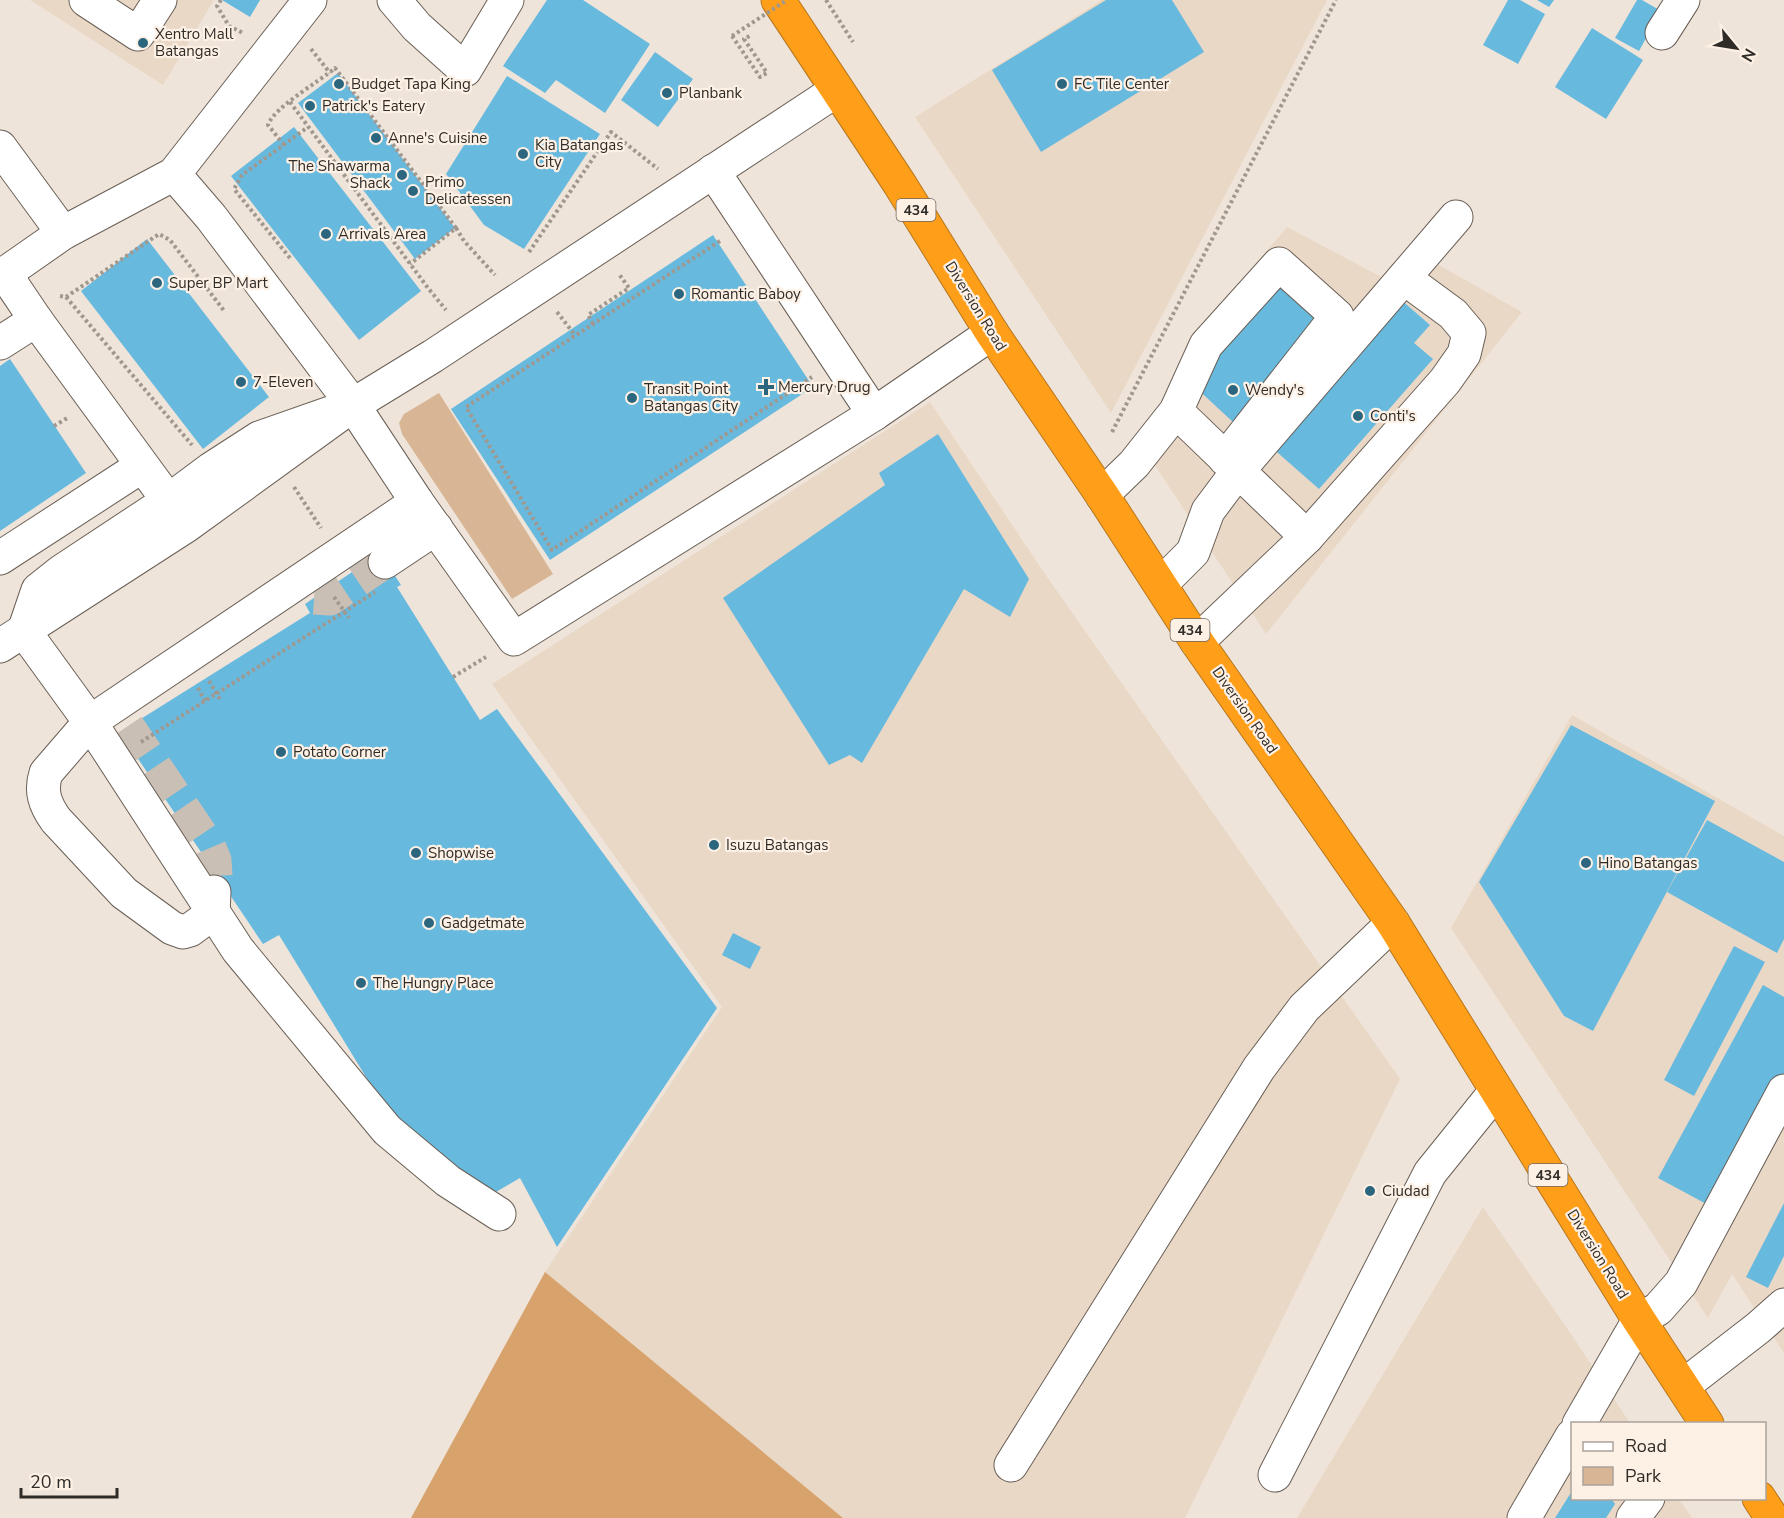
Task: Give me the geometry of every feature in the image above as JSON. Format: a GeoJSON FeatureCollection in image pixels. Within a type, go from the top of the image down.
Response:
{"type":"FeatureCollection","features":[{"type":"Feature","properties":{"kind":"highway","name":"Diversion Road"},"geometry":{"type":"LineString","coordinates":[[778,0],[899,183],[992,333],[1102,495],[1197,642],[1393,923],[1496,1091],[1705,1422]]}},
{"type":"Feature","properties":{"kind":"highway"},"geometry":{"type":"LineString","coordinates":[[1760,1500],[1772,1518]]}},
{"type":"Feature","properties":{"kind":"street"},"geometry":{"type":"LineString","coordinates":[[86,0],[138,34],[160,0]]}},
{"type":"Feature","properties":{"kind":"street"},"geometry":{"type":"LineString","coordinates":[[0,343],[15,291],[63,233],[174,174],[310,0]]}},
{"type":"Feature","properties":{"kind":"street"},"geometry":{"type":"LineString","coordinates":[[394,0],[417,27],[465,70],[507,0]]}},
{"type":"Feature","properties":{"kind":"street"},"geometry":{"type":"LineString","coordinates":[[1662,33],[1683,0]]}},
{"type":"Feature","properties":{"kind":"street"},"geometry":{"type":"LineString","coordinates":[[498,1214],[448,1181],[387,1130],[238,950],[213,913],[118,724],[12,639],[177,514],[278,462],[353,405],[837,90]]}},
{"type":"Feature","properties":{"kind":"street"},"geometry":{"type":"LineString","coordinates":[[2,154],[63,233]]}},
{"type":"Feature","properties":{"kind":"street"},"geometry":{"type":"LineString","coordinates":[[713,171],[874,414]]}},
{"type":"Feature","properties":{"kind":"street"},"geometry":{"type":"LineString","coordinates":[[174,174],[211,217],[353,405],[514,639],[874,414],[992,333]]}},
{"type":"Feature","properties":{"kind":"street"},"geometry":{"type":"LineString","coordinates":[[1231,465],[1404,278],[1456,217]]}},
{"type":"Feature","properties":{"kind":"street"},"geometry":{"type":"LineString","coordinates":[[1102,495],[1134,464],[1176,411],[1206,345],[1279,264],[1337,316],[1231,465],[1208,511],[1193,552],[1161,584]]}},
{"type":"Feature","properties":{"kind":"street"},"geometry":{"type":"LineString","coordinates":[[1197,642],[1307,537],[1445,381],[1464,354],[1469,333],[1453,314],[1404,278]]}},
{"type":"Feature","properties":{"kind":"street"},"geometry":{"type":"LineString","coordinates":[[15,291],[177,514]]}},
{"type":"Feature","properties":{"kind":"street"},"geometry":{"type":"LineString","coordinates":[[177,514],[212,469],[259,438],[353,405]]}},
{"type":"Feature","properties":{"kind":"street"},"geometry":{"type":"LineString","coordinates":[[1176,411],[1307,537]]}},
{"type":"Feature","properties":{"kind":"street"},"geometry":{"type":"LineString","coordinates":[[0,558],[142,466]]}},
{"type":"Feature","properties":{"kind":"street"},"geometry":{"type":"LineString","coordinates":[[381,577],[427,515]]}},
{"type":"Feature","properties":{"kind":"street"},"geometry":{"type":"LineString","coordinates":[[216,876],[213,913],[190,930],[183,932],[172,928],[124,892],[48,809],[43,784],[46,773],[427,515]]}},
{"type":"Feature","properties":{"kind":"street"},"geometry":{"type":"LineString","coordinates":[[1011,1465],[1259,1068],[1304,1008],[1393,923]]}},
{"type":"Feature","properties":{"kind":"street"},"geometry":{"type":"LineString","coordinates":[[1275,1475],[1430,1173],[1496,1091]]}},
{"type":"Feature","properties":{"kind":"street"},"geometry":{"type":"LineString","coordinates":[[1581,1422],[1640,1320],[1658,1309],[1681,1283],[1784,1091]]}},
{"type":"Feature","properties":{"kind":"street"},"geometry":{"type":"LineString","coordinates":[[1683,1386],[1784,1305]]}},
{"type":"Feature","properties":{"kind":"street"},"geometry":{"type":"LineString","coordinates":[[1524,1518],[1571,1438]]}},
{"type":"Feature","properties":{"kind":"street"},"geometry":{"type":"LineString","coordinates":[[1633,1518],[1646,1500]]}},
{"type":"Feature","properties":{"kind":"path"},"geometry":{"type":"LineString","coordinates":[[221,0],[217,6],[229,26],[273,49]]}},
{"type":"Feature","properties":{"kind":"path"},"geometry":{"type":"LineString","coordinates":[[751,35],[744,39],[767,73],[760,77],[732,36],[787,0]]}},
{"type":"Feature","properties":{"kind":"path"},"geometry":{"type":"LineString","coordinates":[[826,0],[853,42]]}},
{"type":"Feature","properties":{"kind":"path"},"geometry":{"type":"LineString","coordinates":[[1112,432],[1336,0]]}},
{"type":"Feature","properties":{"kind":"path"},"geometry":{"type":"LineString","coordinates":[[284,145],[268,126],[270,120],[290,102],[335,69],[464,241],[498,278]]}},
{"type":"Feature","properties":{"kind":"path"},"geometry":{"type":"LineString","coordinates":[[290,102],[428,288]]}},
{"type":"Feature","properties":{"kind":"path"},"geometry":{"type":"LineString","coordinates":[[290,258],[234,189],[242,176],[308,127]]}},
{"type":"Feature","properties":{"kind":"path"},"geometry":{"type":"LineString","coordinates":[[528,254],[611,132],[685,190]]}},
{"type":"Feature","properties":{"kind":"path"},"geometry":{"type":"LineString","coordinates":[[381,226],[387,222]]}},
{"type":"Feature","properties":{"kind":"path"},"geometry":{"type":"LineString","coordinates":[[410,264],[456,228]]}},
{"type":"Feature","properties":{"kind":"path"},"geometry":{"type":"LineString","coordinates":[[15,291],[66,297],[159,234],[170,240],[225,312]]}},
{"type":"Feature","properties":{"kind":"path"},"geometry":{"type":"LineString","coordinates":[[718,242],[466,407],[552,549],[808,380]]}},
{"type":"Feature","properties":{"kind":"path"},"geometry":{"type":"LineString","coordinates":[[593,324],[588,315],[629,288],[619,274],[610,279]]}},
{"type":"Feature","properties":{"kind":"path"},"geometry":{"type":"LineString","coordinates":[[66,297],[212,469]]}},
{"type":"Feature","properties":{"kind":"path"},"geometry":{"type":"LineString","coordinates":[[558,313],[567,307]]}},
{"type":"Feature","properties":{"kind":"path"},"geometry":{"type":"LineString","coordinates":[[571,329],[575,335]]}},
{"type":"Feature","properties":{"kind":"path"},"geometry":{"type":"LineString","coordinates":[[278,462],[321,529]]}},
{"type":"Feature","properties":{"kind":"path"},"geometry":{"type":"LineString","coordinates":[[118,724],[216,693],[344,611],[381,577]]}},
{"type":"Feature","properties":{"kind":"path"},"geometry":{"type":"LineString","coordinates":[[311,592],[344,611],[349,618]]}},
{"type":"Feature","properties":{"kind":"path"},"geometry":{"type":"LineString","coordinates":[[207,677],[221,701]]}},
{"type":"Feature","properties":{"kind":"shaded area","name":"Xentro Mall Batangas"},"geometry":{"type":"Polygon","coordinates":[[[30,0],[214,0],[163,85],[30,0]]]}},
{"type":"Feature","properties":{"kind":"shaded area"},"geometry":{"type":"Polygon","coordinates":[[[1102,0],[1327,0],[1111,413],[915,117],[1102,0]]]}},
{"type":"Feature","properties":{"kind":"shaded area","name":"Conti's"},"geometry":{"type":"Polygon","coordinates":[[[1287,227],[1389,281],[1414,251],[1522,312],[1266,634],[1141,444],[1195,335],[1287,227]]]}},
{"type":"Feature","properties":{"kind":"shaded area"},"geometry":{"type":"Polygon","coordinates":[[[930,402],[1045,574],[1400,1079],[1185,1518],[843,1518],[545,1272],[722,1007],[492,684],[930,402]]]}},
{"type":"Feature","properties":{"kind":"shaded area"},"geometry":{"type":"Polygon","coordinates":[[[1572,715],[1784,836],[1784,1353],[1732,1274],[1708,1318],[1451,928],[1572,715]]]}},
{"type":"Feature","properties":{"kind":"shaded area"},"geometry":{"type":"Polygon","coordinates":[[[1483,1207],[1629,1422],[1571,1422],[1571,1500],[1680,1500],[1692,1518],[1297,1518],[1483,1207]]]}},
{"type":"Feature","properties":{"kind":"shaded area"},"geometry":{"type":"Polygon","coordinates":[[[545,1272],[843,1518],[411,1518],[545,1272]]]}},
{"type":"Feature","properties":{"kind":"green space"},"geometry":{"type":"Polygon","coordinates":[[[439,393],[553,574],[512,599],[402,434],[399,423],[404,414],[439,393]]]}},
{"type":"Feature","properties":{"kind":"building"},"geometry":{"type":"Polygon","coordinates":[[[222,0],[260,0],[250,17],[222,0]]]}},
{"type":"Feature","properties":{"kind":"building"},"geometry":{"type":"Polygon","coordinates":[[[547,0],[583,0],[650,44],[605,113],[556,80],[545,93],[503,66],[547,0]]]}},
{"type":"Feature","properties":{"kind":"building","name":"FC Tile Center"},"geometry":{"type":"Polygon","coordinates":[[[1106,0],[1172,0],[1204,52],[1041,152],[992,70],[1106,0]]]}},
{"type":"Feature","properties":{"kind":"building"},"geometry":{"type":"Polygon","coordinates":[[[1508,0],[1520,0],[1545,14],[1518,64],[1483,45],[1508,0]]]}},
{"type":"Feature","properties":{"kind":"building"},"geometry":{"type":"Polygon","coordinates":[[[1537,0],[1554,0],[1549,7],[1537,0]]]}},
{"type":"Feature","properties":{"kind":"building"},"geometry":{"type":"Polygon","coordinates":[[[1637,0],[1642,0],[1661,11],[1639,51],[1615,38],[1637,0]]]}},
{"type":"Feature","properties":{"kind":"building"},"geometry":{"type":"Polygon","coordinates":[[[1592,28],[1643,60],[1606,119],[1555,87],[1592,28]]]}},
{"type":"Feature","properties":{"kind":"building"},"geometry":{"type":"Polygon","coordinates":[[[655,52],[693,79],[658,127],[621,100],[655,52]]]}},
{"type":"Feature","properties":{"kind":"building"},"geometry":{"type":"Polygon","coordinates":[[[338,73],[455,228],[415,259],[298,103],[338,73]]]}},
{"type":"Feature","properties":{"kind":"building","name":"Kia Batangas City"},"geometry":{"type":"Polygon","coordinates":[[[507,76],[600,134],[524,249],[484,225],[446,174],[507,76]]]}},
{"type":"Feature","properties":{"kind":"building","name":"Arrivals Area"},"geometry":{"type":"Polygon","coordinates":[[[294,127],[421,291],[359,340],[231,176],[294,127]]]}},
{"type":"Feature","properties":{"kind":"building","name":"Transit Point Batangas City"},"geometry":{"type":"Polygon","coordinates":[[[713,235],[813,387],[550,560],[451,409],[713,235]]]}},
{"type":"Feature","properties":{"kind":"building"},"geometry":{"type":"Polygon","coordinates":[[[147,239],[269,397],[203,449],[81,291],[147,239]]]}},
{"type":"Feature","properties":{"kind":"building"},"geometry":{"type":"Polygon","coordinates":[[[1280,281],[1321,318],[1234,423],[1193,385],[1280,281]]]}},
{"type":"Feature","properties":{"kind":"building"},"geometry":{"type":"Polygon","coordinates":[[[1399,298],[1430,325],[1414,343],[1433,359],[1319,489],[1269,445],[1399,298]]]}},
{"type":"Feature","properties":{"kind":"building"},"geometry":{"type":"Polygon","coordinates":[[[10,359],[86,473],[0,531],[0,366],[10,359]]]}},
{"type":"Feature","properties":{"kind":"building"},"geometry":{"type":"Polygon","coordinates":[[[938,434],[1029,579],[1010,617],[964,589],[862,763],[850,755],[829,765],[723,598],[885,485],[879,473],[938,434]]]}},
{"type":"Feature","properties":{"kind":"building","name":"Shopwise"},"geometry":{"type":"Polygon","coordinates":[[[380,553],[401,585],[397,587],[480,720],[497,709],[717,1008],[557,1247],[520,1178],[491,1195],[396,1126],[279,935],[263,944],[120,732],[310,613],[305,604],[380,553]]]}},
{"type":"Feature","properties":{"kind":"building","name":"Hino Batangas"},"geometry":{"type":"Polygon","coordinates":[[[1571,725],[1715,801],[1593,1031],[1564,1016],[1479,882],[1571,725]]]}},
{"type":"Feature","properties":{"kind":"building"},"geometry":{"type":"Polygon","coordinates":[[[1707,820],[1784,862],[1784,939],[1777,953],[1667,892],[1707,820]]]}},
{"type":"Feature","properties":{"kind":"building"},"geometry":{"type":"Polygon","coordinates":[[[733,933],[761,947],[750,969],[722,955],[733,933]]]}},
{"type":"Feature","properties":{"kind":"building"},"geometry":{"type":"Polygon","coordinates":[[[1734,946],[1765,962],[1694,1096],[1664,1080],[1734,946]]]}},
{"type":"Feature","properties":{"kind":"building"},"geometry":{"type":"Polygon","coordinates":[[[1763,985],[1784,997],[1784,1076],[1712,1207],[1658,1178],[1763,985]]]}},
{"type":"Feature","properties":{"kind":"building"},"geometry":{"type":"Polygon","coordinates":[[[1784,1203],[1784,1256],[1768,1288],[1746,1277],[1784,1203]]]}},
{"type":"Feature","properties":{"kind":"building"},"geometry":{"type":"Polygon","coordinates":[[[1571,1493],[1571,1500],[1612,1500],[1615,1504],[1606,1518],[1555,1518],[1571,1493]]]}},
{"type":"Feature","properties":{"kind":"tunnel"},"geometry":{"type":"LineString","coordinates":[[314,598],[330,599],[385,562]]}},
{"type":"Feature","properties":{"kind":"tunnel"},"geometry":{"type":"LineString","coordinates":[[128,726],[209,846],[215,860],[216,876]]}},
{"type":"Feature","properties":{"kind":"place","name":"Xentro Mall Batangas"},"geometry":{"type":"Point","coordinates":[143,43]}},
{"type":"Feature","properties":{"kind":"place","name":"Budget Tapa King"},"geometry":{"type":"Point","coordinates":[339,84]}},
{"type":"Feature","properties":{"kind":"place","name":"FC Tile Center"},"geometry":{"type":"Point","coordinates":[1062,84]}},
{"type":"Feature","properties":{"kind":"place","name":"Planbank"},"geometry":{"type":"Point","coordinates":[667,93]}},
{"type":"Feature","properties":{"kind":"place","name":"Patrick's Eatery"},"geometry":{"type":"Point","coordinates":[310,106]}},
{"type":"Feature","properties":{"kind":"place","name":"Anne's Cuisine"},"geometry":{"type":"Point","coordinates":[376,138]}},
{"type":"Feature","properties":{"kind":"place","name":"Kia Batangas City"},"geometry":{"type":"Point","coordinates":[523,154]}},
{"type":"Feature","properties":{"kind":"place","name":"The Shawarma Shack"},"geometry":{"type":"Point","coordinates":[402,175]}},
{"type":"Feature","properties":{"kind":"place","name":"Primo Delicatessen"},"geometry":{"type":"Point","coordinates":[413,191]}},
{"type":"Feature","properties":{"kind":"place","name":"Arrivals Area"},"geometry":{"type":"Point","coordinates":[326,234]}},
{"type":"Feature","properties":{"kind":"place","name":"Super BP Mart"},"geometry":{"type":"Point","coordinates":[157,283]}},
{"type":"Feature","properties":{"kind":"place","name":"Romantic Baboy"},"geometry":{"type":"Point","coordinates":[679,294]}},
{"type":"Feature","properties":{"kind":"place","name":"7-Eleven"},"geometry":{"type":"Point","coordinates":[241,382]}},
{"type":"Feature","properties":{"kind":"place","name":"Mercury Drug"},"geometry":{"type":"Point","coordinates":[766,387]}},
{"type":"Feature","properties":{"kind":"place","name":"Wendy's"},"geometry":{"type":"Point","coordinates":[1233,390]}},
{"type":"Feature","properties":{"kind":"place","name":"Transit Point Batangas City"},"geometry":{"type":"Point","coordinates":[632,398]}},
{"type":"Feature","properties":{"kind":"place","name":"Conti's"},"geometry":{"type":"Point","coordinates":[1358,416]}},
{"type":"Feature","properties":{"kind":"place","name":"Potato Corner"},"geometry":{"type":"Point","coordinates":[281,752]}},
{"type":"Feature","properties":{"kind":"place","name":"Isuzu Batangas"},"geometry":{"type":"Point","coordinates":[714,845]}},
{"type":"Feature","properties":{"kind":"place","name":"Shopwise"},"geometry":{"type":"Point","coordinates":[416,853]}},
{"type":"Feature","properties":{"kind":"place","name":"Hino Batangas"},"geometry":{"type":"Point","coordinates":[1586,863]}},
{"type":"Feature","properties":{"kind":"place","name":"Gadgetmate"},"geometry":{"type":"Point","coordinates":[429,923]}},
{"type":"Feature","properties":{"kind":"place","name":"The Hungry Place"},"geometry":{"type":"Point","coordinates":[361,983]}},
{"type":"Feature","properties":{"kind":"place","name":"Ciudad"},"geometry":{"type":"Point","coordinates":[1370,1191]}}]}
